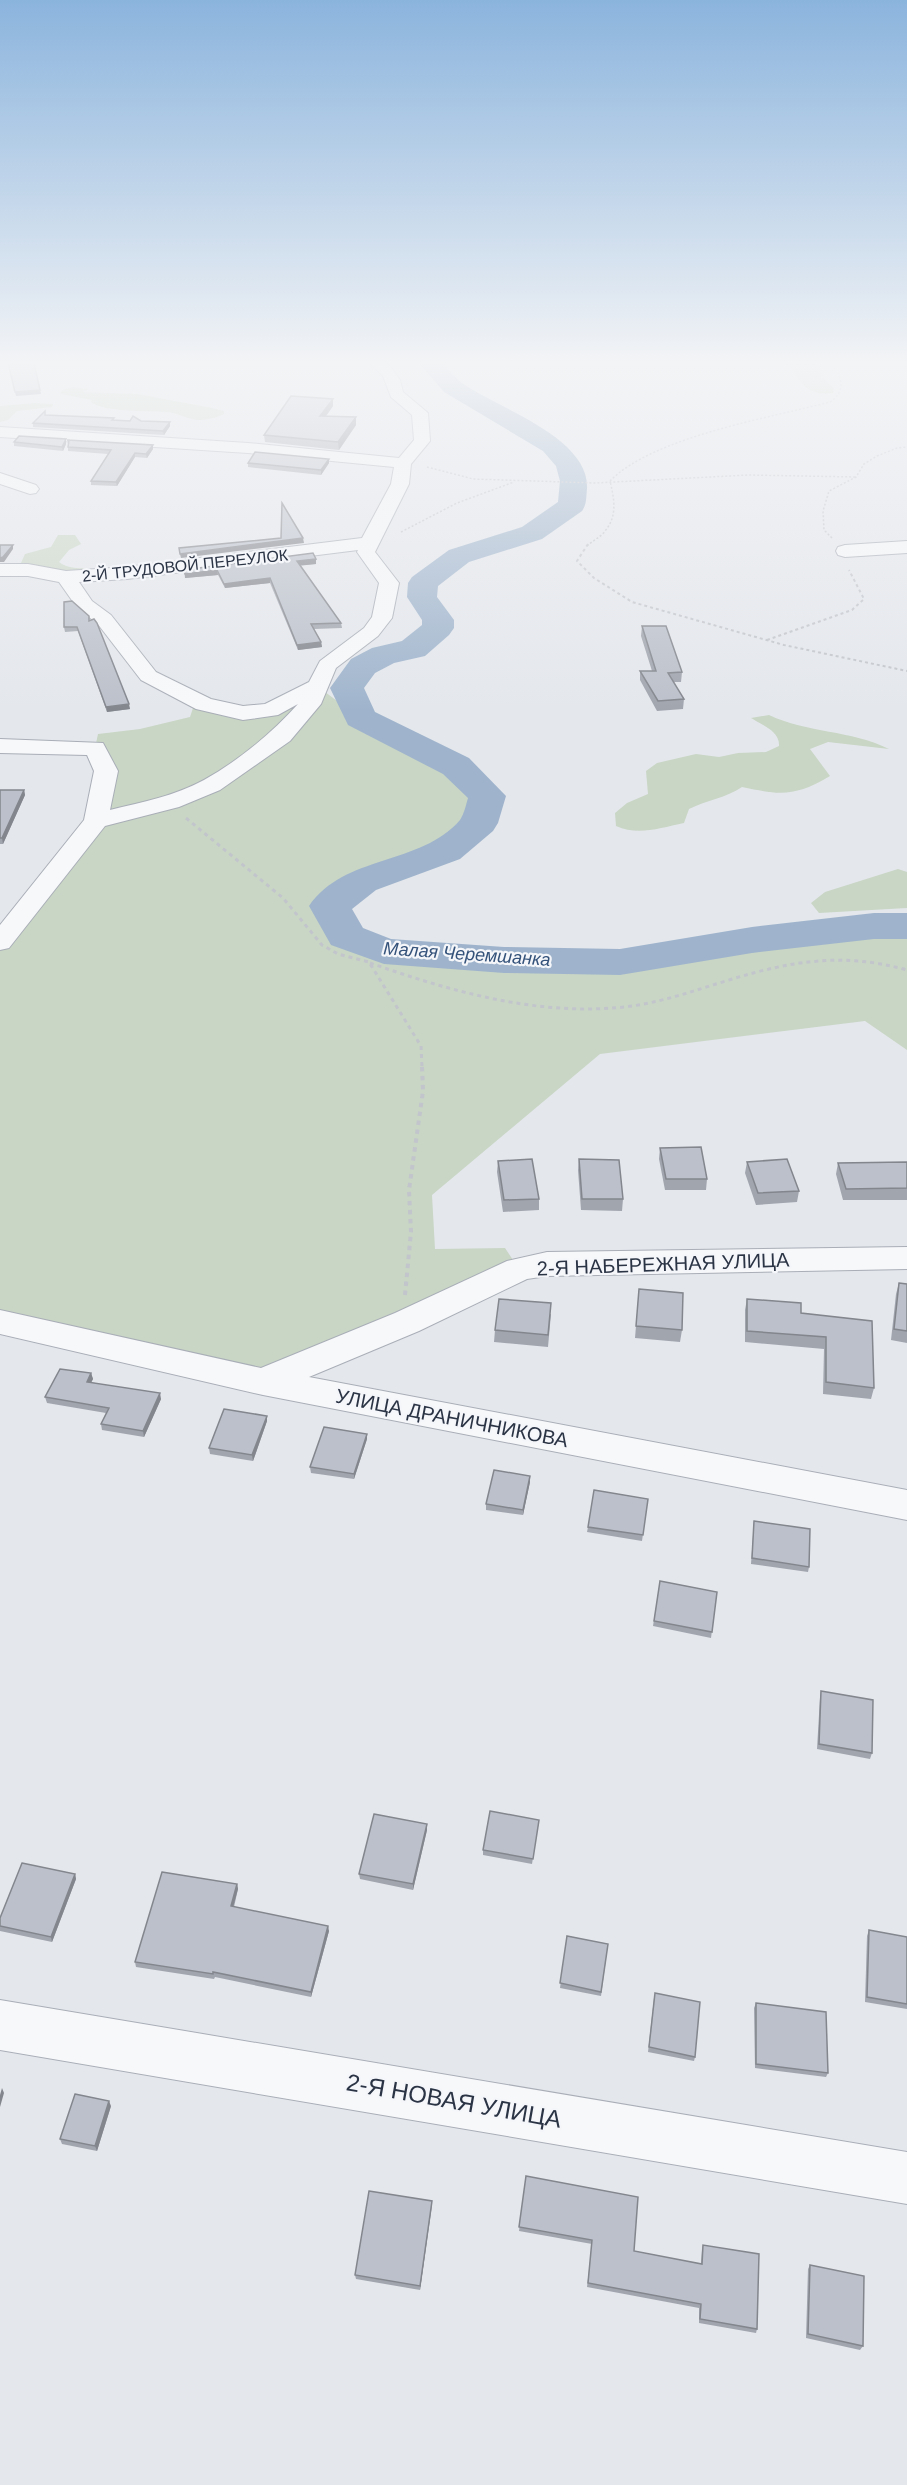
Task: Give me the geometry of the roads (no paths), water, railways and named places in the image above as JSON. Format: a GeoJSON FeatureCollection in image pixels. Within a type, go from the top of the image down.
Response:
{"type":"FeatureCollection","features":[{"type":"Feature","properties":{"kind":"street"},"geometry":{"type":"LineString","coordinates":[[3,479],[30,489]]}},
{"type":"Feature","properties":{"kind":"street"},"geometry":{"type":"LineString","coordinates":[[96,821],[171,802],[212,785],[282,736],[310,704],[327,665],[371,632],[382,618],[388,583],[366,552],[401,479]]}},
{"type":"Feature","properties":{"kind":"street","name":"2-Й ТРУДОВОЙ ПЕРЕУЛОК"},"geometry":{"type":"LineString","coordinates":[[0,570],[28,570],[66,577],[128,573],[369,543]]}},
{"type":"Feature","properties":{"kind":"street"},"geometry":{"type":"LineString","coordinates":[[845,551],[907,547]]}},
{"type":"Feature","properties":{"kind":"street"},"geometry":{"type":"LineString","coordinates":[[66,577],[85,604],[104,619],[134,655],[148,676],[204,704],[243,713],[270,710],[317,686]]}},
{"type":"Feature","properties":{"kind":"street"},"geometry":{"type":"LineString","coordinates":[[0,746],[95,748],[106,771],[96,821],[0,942]]}},
{"type":"Feature","properties":{"kind":"street","name":"2-Я НАБЕРЕЖНАЯ УЛИЦА"},"geometry":{"type":"LineString","coordinates":[[263,1382],[407,1322],[519,1269],[548,1264],[907,1258]]}},
{"type":"Feature","properties":{"kind":"street","name":"УЛИЦА ДРАНИЧНИКОВА"},"geometry":{"type":"LineString","coordinates":[[0,1322],[263,1382],[907,1505]]}},
{"type":"Feature","properties":{"kind":"street","name":"2-Я НОВАЯ УЛИЦА"},"geometry":{"type":"LineString","coordinates":[[0,2025],[907,2178]]}},
{"type":"Feature","properties":{"kind":"waterway","name":"Малая Черемшанка"},"geometry":{"type":"LineString","coordinates":[[573,479],[572,505],[532,533],[459,556],[423,583],[422,597],[438,620],[438,628],[413,649],[384,655],[363,666],[347,688],[360,718],[456,766],[487,796],[479,823],[446,851],[362,881],[330,906],[346,936],[384,951],[504,960],[620,962],[752,940],[874,926],[907,926]]}}]}
